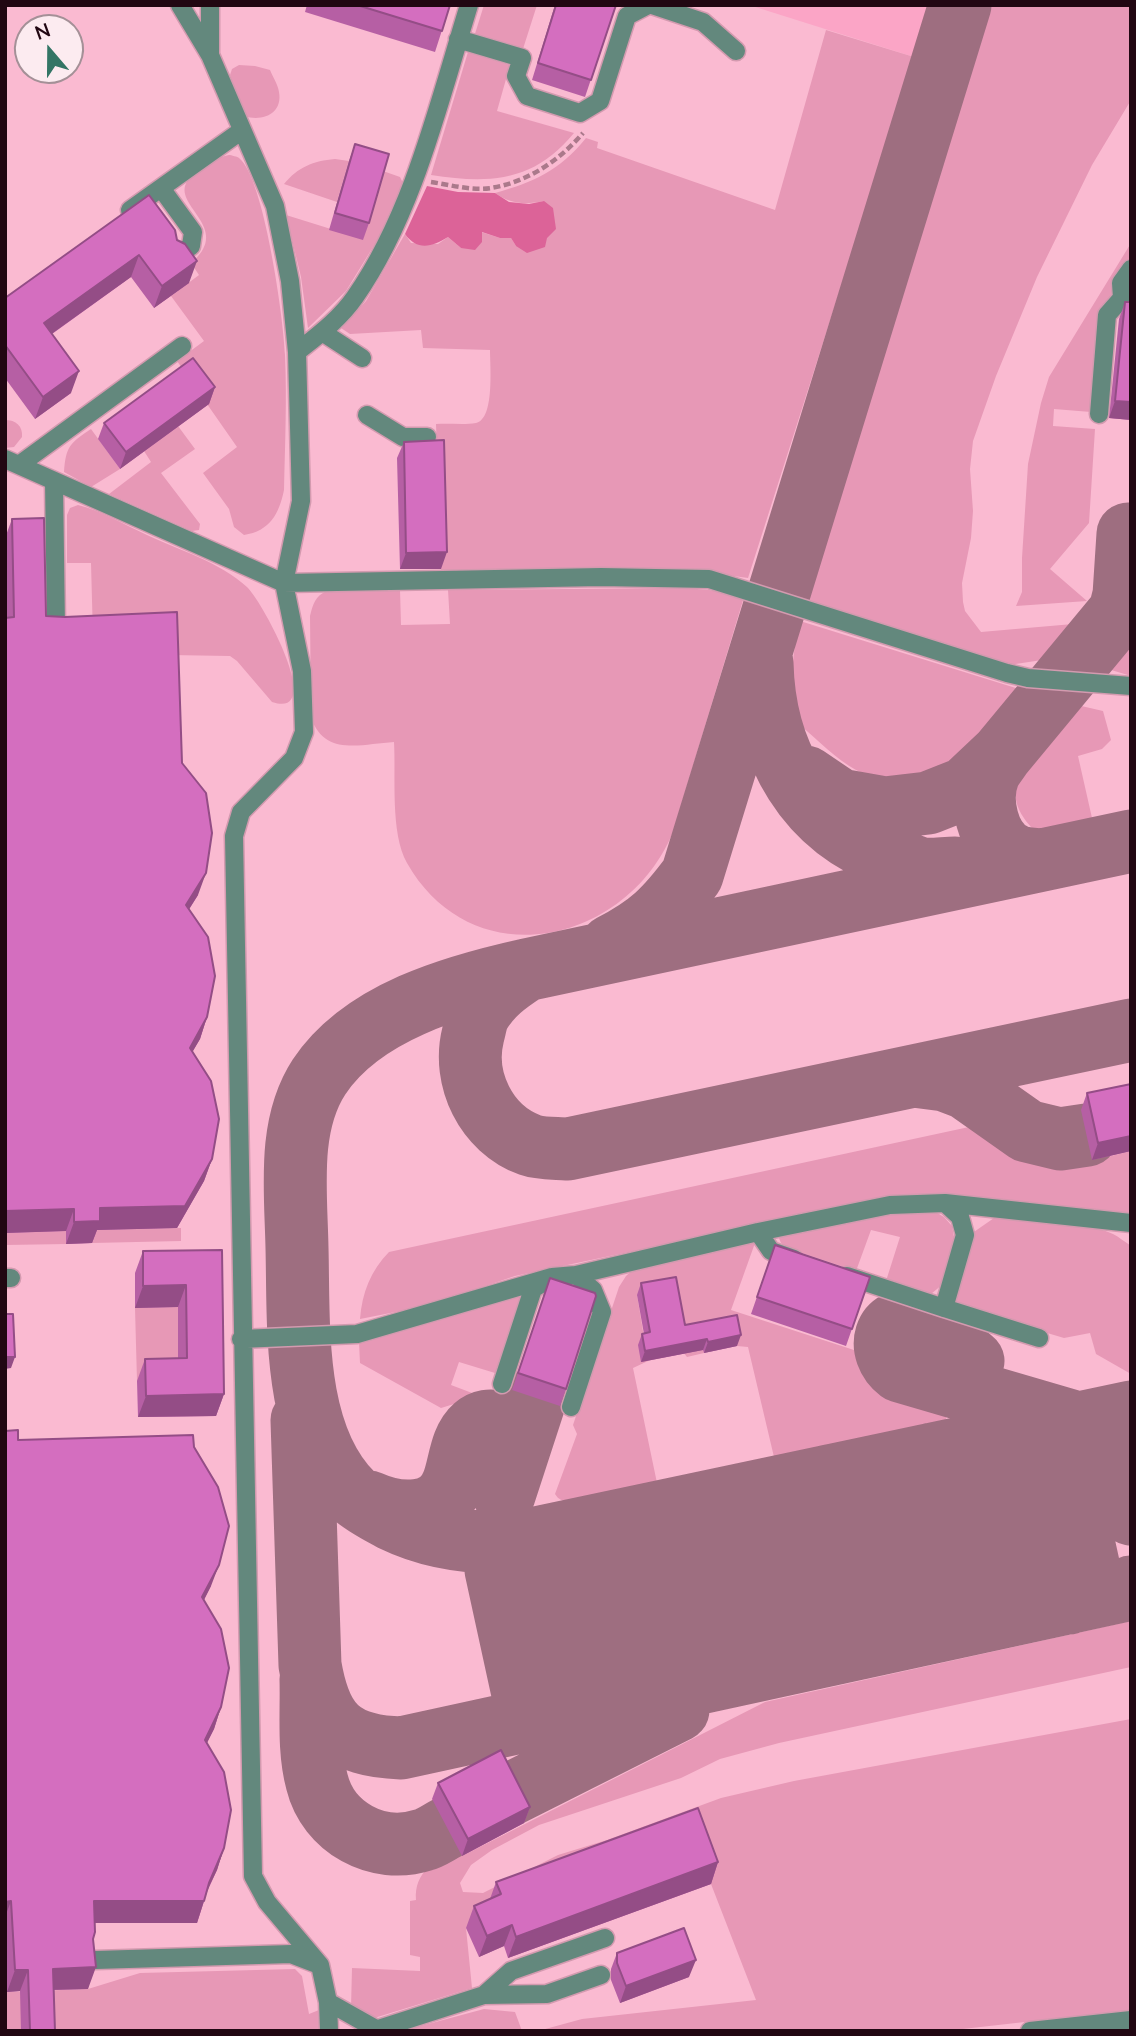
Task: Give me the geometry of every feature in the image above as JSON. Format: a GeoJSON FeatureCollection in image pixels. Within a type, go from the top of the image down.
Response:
{"type":"FeatureCollection","features":[{"type":"Feature","properties":{"kind":"lane"},"geometry":{"type":"LineString","coordinates":[[180,5],[209,55],[275,206],[290,281],[297,352],[301,500],[284,583],[302,671],[304,732],[293,758],[241,811],[234,836],[242,1339],[253,1876],[267,1902],[320,1965],[328,2002],[329,2031]]}},
{"type":"Feature","properties":{"kind":"lane"},"geometry":{"type":"LineString","coordinates":[[209,55],[210,5]]}},
{"type":"Feature","properties":{"kind":"lane"},"geometry":{"type":"LineString","coordinates":[[297,352],[322,332],[354,299],[387,242],[413,179],[469,5]]}},
{"type":"Feature","properties":{"kind":"lane"},"geometry":{"type":"LineString","coordinates":[[458,40],[522,58],[516,76],[527,96],[580,113],[600,101],[627,16],[650,5],[703,22],[736,51]]}},
{"type":"Feature","properties":{"kind":"lane"},"geometry":{"type":"LineString","coordinates":[[117,220],[241,131]]}},
{"type":"Feature","properties":{"kind":"lane"},"geometry":{"type":"LineString","coordinates":[[161,188],[193,232],[191,246],[178,255]]}},
{"type":"Feature","properties":{"kind":"lane"},"geometry":{"type":"LineString","coordinates":[[1099,414],[1107,315],[1126,297],[1121,283],[1131,269]]}},
{"type":"Feature","properties":{"kind":"lane"},"geometry":{"type":"LineString","coordinates":[[322,332],[362,358]]}},
{"type":"Feature","properties":{"kind":"lane"},"geometry":{"type":"LineString","coordinates":[[12,462],[182,346]]}},
{"type":"Feature","properties":{"kind":"lane"},"geometry":{"type":"LineString","coordinates":[[367,415],[403,437],[426,437]]}},
{"type":"Feature","properties":{"kind":"lane"},"geometry":{"type":"LineString","coordinates":[[12,462],[284,583],[601,577],[709,579],[1007,673],[1028,678],[1131,686]]}},
{"type":"Feature","properties":{"kind":"lane"},"geometry":{"type":"LineString","coordinates":[[54,481],[56,628]]}},
{"type":"Feature","properties":{"kind":"lane"},"geometry":{"type":"LineString","coordinates":[[242,1339],[357,1334],[552,1277],[576,1275],[758,1231],[890,1205],[945,1203],[1131,1223]]}},
{"type":"Feature","properties":{"kind":"lane"},"geometry":{"type":"LineString","coordinates":[[944,1308],[965,1234],[960,1217],[945,1203]]}},
{"type":"Feature","properties":{"kind":"lane"},"geometry":{"type":"LineString","coordinates":[[1111,1221],[1131,1236]]}},
{"type":"Feature","properties":{"kind":"lane"},"geometry":{"type":"LineString","coordinates":[[758,1231],[771,1251],[808,1263]]}},
{"type":"Feature","properties":{"kind":"lane"},"geometry":{"type":"LineString","coordinates":[[832,1271],[1039,1338]]}},
{"type":"Feature","properties":{"kind":"lane"},"geometry":{"type":"LineString","coordinates":[[571,1407],[602,1312],[593,1290],[576,1275]]}},
{"type":"Feature","properties":{"kind":"lane"},"geometry":{"type":"LineString","coordinates":[[502,1384],[533,1289],[552,1277]]}},
{"type":"Feature","properties":{"kind":"lane"},"geometry":{"type":"LineString","coordinates":[[484,1995],[512,1971],[605,1938]]}},
{"type":"Feature","properties":{"kind":"lane"},"geometry":{"type":"LineString","coordinates":[[96,1960],[291,1954],[320,1965]]}},
{"type":"Feature","properties":{"kind":"lane"},"geometry":{"type":"LineString","coordinates":[[328,2002],[374,2030],[484,1995],[547,1994],[601,1975]]}},
{"type":"Feature","properties":{"kind":"lane"},"geometry":{"type":"LineString","coordinates":[[1030,2031],[1131,2020]]}},
{"type":"Feature","properties":{"kind":"path"},"geometry":{"type":"LineString","coordinates":[[413,179],[464,188],[490,188],[521,180],[568,151],[590,124],[600,101]]}},
{"type":"Feature","properties":{"kind":"shaded area"},"geometry":{"type":"Polygon","coordinates":[[[484,5],[537,5],[522,52],[474,37],[484,5]]]}},
{"type":"Feature","properties":{"kind":"shaded area"},"geometry":{"type":"Polygon","coordinates":[[[749,5],[930,5],[914,57],[749,5]]]}},
{"type":"Feature","properties":{"kind":"shaded area"},"geometry":{"type":"Polygon","coordinates":[[[990,5],[1131,5],[1131,100],[1092,165],[1037,277],[996,376],[973,441],[970,469],[973,511],[971,538],[962,583],[965,611],[981,632],[1073,624],[1042,660],[1009,665],[806,602],[990,5]]]}},
{"type":"Feature","properties":{"kind":"shaded area"},"geometry":{"type":"Polygon","coordinates":[[[826,30],[914,57],[748,578],[682,569],[441,572],[436,424],[471,424],[482,419],[489,402],[490,350],[423,348],[421,330],[350,334],[341,328],[366,301],[405,234],[411,243],[438,244],[448,237],[461,248],[481,232],[500,238],[511,238],[516,246],[544,201],[518,203],[495,193],[545,174],[566,159],[586,138],[598,142],[597,148],[775,210],[826,30]]]}},
{"type":"Feature","properties":{"kind":"shaded area"},"geometry":{"type":"Polygon","coordinates":[[[468,52],[510,65],[497,111],[574,133],[543,162],[510,176],[473,179],[431,175],[468,52]]]}},
{"type":"Feature","properties":{"kind":"shaded area"},"geometry":{"type":"Polygon","coordinates":[[[239,65],[270,70],[278,87],[279,100],[278,106],[270,114],[258,118],[244,116],[230,75],[232,69],[239,65]]]}},
{"type":"Feature","properties":{"kind":"shaded area"},"geometry":{"type":"Polygon","coordinates":[[[229,155],[239,158],[257,192],[277,283],[285,355],[284,490],[272,520],[261,530],[244,535],[234,527],[229,509],[203,473],[237,447],[177,361],[204,341],[171,296],[199,275],[191,263],[202,251],[206,240],[201,221],[185,195],[186,183],[210,163],[229,155]]]}},
{"type":"Feature","properties":{"kind":"shaded area"},"geometry":{"type":"Polygon","coordinates":[[[335,159],[349,161],[337,202],[284,184],[306,166],[335,159]]]}},
{"type":"Feature","properties":{"kind":"shaded area"},"geometry":{"type":"Polygon","coordinates":[[[383,171],[400,177],[403,183],[378,239],[346,291],[308,328],[301,277],[286,215],[363,239],[383,171]]]}},
{"type":"Feature","properties":{"kind":"shaded area"},"geometry":{"type":"Polygon","coordinates":[[[427,186],[458,192],[495,193],[509,202],[529,204],[544,201],[553,208],[556,229],[547,238],[545,247],[527,253],[516,246],[511,238],[500,238],[482,232],[482,242],[475,250],[461,248],[448,237],[431,245],[420,245],[405,234],[427,186]]]}},
{"type":"Feature","properties":{"kind":"shaded area"},"geometry":{"type":"Polygon","coordinates":[[[1131,243],[1131,256],[1115,279],[1111,295],[1099,315],[1091,412],[1054,409],[1053,426],[1095,429],[1089,523],[1050,569],[1087,601],[1016,606],[1022,592],[1028,464],[1049,377],[1131,243]]]}},
{"type":"Feature","properties":{"kind":"shaded area"},"geometry":{"type":"Polygon","coordinates":[[[5,420],[15,422],[21,430],[22,437],[14,447],[5,448],[5,420]]]}},
{"type":"Feature","properties":{"kind":"shaded area"},"geometry":{"type":"Polygon","coordinates":[[[178,426],[195,449],[161,473],[200,524],[199,530],[192,531],[109,494],[151,462],[144,451],[178,426]]]}},
{"type":"Feature","properties":{"kind":"shaded area"},"geometry":{"type":"Polygon","coordinates":[[[91,429],[120,469],[91,487],[64,472],[70,446],[91,429]]]}},
{"type":"Feature","properties":{"kind":"shaded area"},"geometry":{"type":"Polygon","coordinates":[[[78,505],[105,514],[212,564],[247,587],[265,613],[286,656],[293,694],[287,703],[272,702],[230,656],[170,655],[93,637],[91,563],[67,563],[67,515],[70,508],[78,505]]]}},
{"type":"Feature","properties":{"kind":"shaded area"},"geometry":{"type":"Polygon","coordinates":[[[684,588],[744,597],[673,832],[651,870],[621,900],[586,922],[548,933],[508,934],[470,923],[435,900],[407,863],[398,836],[394,742],[357,746],[334,743],[317,730],[311,717],[310,616],[317,598],[327,591],[400,590],[401,625],[450,624],[448,590],[684,588]]]}},
{"type":"Feature","properties":{"kind":"shaded area"},"geometry":{"type":"Polygon","coordinates":[[[800,621],[1019,689],[975,744],[949,764],[919,776],[903,779],[871,776],[841,760],[801,726],[792,687],[800,621]]]}},
{"type":"Feature","properties":{"kind":"shaded area"},"geometry":{"type":"Polygon","coordinates":[[[1131,639],[1131,676],[1108,669],[1131,639]]]}},
{"type":"Feature","properties":{"kind":"shaded area"},"geometry":{"type":"Polygon","coordinates":[[[1077,705],[1103,711],[1111,740],[1102,749],[1078,756],[1092,818],[1035,831],[1017,804],[1016,788],[1020,771],[1077,705]]]}},
{"type":"Feature","properties":{"kind":"shaded area"},"geometry":{"type":"Polygon","coordinates":[[[969,1127],[1001,1148],[1035,1162],[1077,1163],[1131,1151],[1131,1215],[957,1195],[927,1194],[881,1199],[515,1276],[426,1306],[360,1319],[368,1282],[389,1252],[969,1127]]]}},
{"type":"Feature","properties":{"kind":"shaded area"},"geometry":{"type":"Polygon","coordinates":[[[934,1211],[952,1226],[954,1237],[943,1284],[931,1294],[886,1281],[900,1237],[871,1230],[856,1271],[790,1249],[781,1243],[778,1236],[891,1215],[934,1211]]]}},
{"type":"Feature","properties":{"kind":"shaded area"},"geometry":{"type":"Polygon","coordinates":[[[994,1218],[1087,1226],[1113,1234],[1131,1246],[1131,1374],[1096,1354],[1090,1333],[1064,1338],[960,1307],[956,1297],[971,1234],[994,1218]]]}},
{"type":"Feature","properties":{"kind":"shaded area"},"geometry":{"type":"Polygon","coordinates":[[[181,1228],[181,1241],[92,1243],[92,1230],[181,1228]]]}},
{"type":"Feature","properties":{"kind":"shaded area"},"geometry":{"type":"Polygon","coordinates":[[[66,1231],[67,1244],[5,1245],[5,1233],[66,1231]]]}},
{"type":"Feature","properties":{"kind":"shaded area"},"geometry":{"type":"Polygon","coordinates":[[[755,1243],[731,1310],[857,1351],[862,1372],[940,1399],[946,1408],[946,1419],[938,1425],[774,1457],[748,1347],[737,1346],[733,1326],[700,1333],[704,1353],[687,1357],[637,1295],[648,1361],[633,1368],[657,1483],[590,1499],[559,1499],[555,1494],[577,1434],[573,1425],[619,1287],[626,1276],[635,1268],[755,1243]]]}},
{"type":"Feature","properties":{"kind":"shaded area"},"geometry":{"type":"Polygon","coordinates":[[[525,1292],[495,1373],[459,1362],[451,1385],[480,1396],[441,1408],[360,1363],[359,1342],[525,1292]]]}},
{"type":"Feature","properties":{"kind":"shaded area"},"geometry":{"type":"Polygon","coordinates":[[[178,1307],[179,1380],[137,1381],[135,1308],[178,1307]]]}},
{"type":"Feature","properties":{"kind":"shaded area"},"geometry":{"type":"Polygon","coordinates":[[[1131,1621],[1131,1667],[779,1743],[720,1759],[681,1778],[539,1825],[492,1850],[471,1865],[460,1883],[463,1892],[483,1893],[558,1855],[721,1798],[794,1781],[1131,1719],[1131,2010],[945,2031],[538,2031],[582,2019],[756,2000],[711,1884],[478,1922],[466,1928],[472,1988],[371,2019],[351,2008],[352,1968],[420,1971],[420,1957],[410,1955],[410,1901],[416,1900],[416,1890],[422,1874],[434,1863],[458,1849],[462,1856],[765,1702],[1131,1621]]]}},
{"type":"Feature","properties":{"kind":"shaded area"},"geometry":{"type":"Polygon","coordinates":[[[5,1961],[8,1992],[88,1989],[140,1973],[295,1969],[302,1976],[309,2014],[319,2010],[320,2031],[5,2031],[5,1961]]]}},
{"type":"Feature","properties":{"kind":"shaded area"},"geometry":{"type":"Polygon","coordinates":[[[484,2009],[515,2012],[522,2031],[402,2031],[484,2009]]]}},
{"type":"Feature","properties":{"kind":"building"},"geometry":{"type":"Polygon","coordinates":[[[357,5],[450,5],[442,31],[357,5]]]}},
{"type":"Feature","properties":{"kind":"building"},"geometry":{"type":"Polygon","coordinates":[[[556,5],[616,5],[591,80],[538,63],[556,5]]]}},
{"type":"Feature","properties":{"kind":"building"},"geometry":{"type":"Polygon","coordinates":[[[355,144],[389,154],[369,223],[335,213],[355,144]]]}},
{"type":"Feature","properties":{"kind":"building"},"geometry":{"type":"Polygon","coordinates":[[[149,195],[175,230],[177,240],[185,244],[197,261],[162,286],[139,255],[44,323],[79,371],[43,397],[5,345],[5,298],[149,195]]]}},
{"type":"Feature","properties":{"kind":"building"},"geometry":{"type":"Polygon","coordinates":[[[1125,302],[1131,302],[1131,402],[1115,401],[1125,302]]]}},
{"type":"Feature","properties":{"kind":"building"},"geometry":{"type":"Polygon","coordinates":[[[193,358],[215,387],[126,452],[104,423],[193,358]]]}},
{"type":"Feature","properties":{"kind":"building"},"geometry":{"type":"Polygon","coordinates":[[[444,440],[447,552],[406,553],[404,442],[444,440]]]}},
{"type":"Feature","properties":{"kind":"building"},"geometry":{"type":"Polygon","coordinates":[[[44,518],[46,616],[177,612],[182,763],[206,793],[212,833],[206,873],[186,905],[208,937],[215,976],[207,1017],[190,1048],[211,1081],[219,1119],[212,1159],[185,1206],[100,1208],[100,1221],[74,1222],[74,1209],[5,1211],[5,618],[14,617],[12,519],[44,518]]]}},
{"type":"Feature","properties":{"kind":"building"},"geometry":{"type":"Polygon","coordinates":[[[1131,1084],[1131,1136],[1098,1143],[1087,1093],[1131,1084]]]}},
{"type":"Feature","properties":{"kind":"building"},"geometry":{"type":"Polygon","coordinates":[[[775,1245],[870,1277],[852,1329],[757,1297],[775,1245]]]}},
{"type":"Feature","properties":{"kind":"building"},"geometry":{"type":"Polygon","coordinates":[[[222,1250],[224,1394],[146,1396],[145,1359],[187,1358],[186,1285],[143,1286],[143,1251],[222,1250]]]}},
{"type":"Feature","properties":{"kind":"building"},"geometry":{"type":"Polygon","coordinates":[[[676,1277],[685,1325],[737,1315],[741,1335],[645,1351],[642,1334],[650,1332],[641,1283],[676,1277]]]}},
{"type":"Feature","properties":{"kind":"building"},"geometry":{"type":"Polygon","coordinates":[[[550,1278],[595,1293],[596,1296],[566,1389],[518,1373],[550,1278]]]}},
{"type":"Feature","properties":{"kind":"building"},"geometry":{"type":"Polygon","coordinates":[[[5,1314],[13,1314],[15,1357],[5,1357],[5,1314]]]}},
{"type":"Feature","properties":{"kind":"building"},"geometry":{"type":"Polygon","coordinates":[[[18,1430],[18,1440],[193,1435],[194,1447],[218,1487],[229,1526],[219,1565],[202,1597],[221,1629],[229,1668],[221,1707],[205,1740],[224,1772],[231,1810],[224,1848],[204,1901],[94,1901],[93,1939],[96,1967],[53,1969],[55,2031],[30,2031],[28,1970],[15,1970],[11,1901],[5,1902],[5,1431],[18,1430]]]}},
{"type":"Feature","properties":{"kind":"building"},"geometry":{"type":"Polygon","coordinates":[[[501,1750],[530,1807],[468,1839],[438,1783],[501,1750]]]}},
{"type":"Feature","properties":{"kind":"building"},"geometry":{"type":"Polygon","coordinates":[[[698,1808],[718,1862],[516,1937],[512,1925],[487,1936],[474,1906],[501,1894],[496,1882],[698,1808]]]}},
{"type":"Feature","properties":{"kind":"building"},"geometry":{"type":"Polygon","coordinates":[[[684,1928],[696,1960],[626,1986],[617,1963],[617,1953],[684,1928]]]}},
{"type":"Feature","properties":{"kind":"taxiway"},"geometry":{"type":"LineString","coordinates":[[611,946],[656,916],[692,875],[960,5]]}},
{"type":"Feature","properties":{"kind":"taxiway"},"geometry":{"type":"LineString","coordinates":[[1120,611],[1124,595],[1128,534]]}},
{"type":"Feature","properties":{"kind":"taxiway"},"geometry":{"type":"LineString","coordinates":[[1041,860],[1017,856],[1005,849],[991,830],[984,795],[989,773],[1131,598]]}},
{"type":"Feature","properties":{"kind":"taxiway"},"geometry":{"type":"LineString","coordinates":[[762,663],[771,727],[781,756],[814,807],[862,845],[892,858],[923,869],[955,868]]}},
{"type":"Feature","properties":{"kind":"taxiway"},"geometry":{"type":"LineString","coordinates":[[806,777],[840,800],[885,808],[928,803],[966,788],[1001,755]]}},
{"type":"Feature","properties":{"kind":"taxiway"},"geometry":{"type":"LineString","coordinates":[[1131,841],[526,970],[469,984],[412,1005],[359,1035],[337,1054],[319,1077],[302,1117],[295,1182],[298,1311],[303,1378],[309,1411],[319,1442],[333,1470],[353,1495],[393,1520],[423,1532],[469,1541],[517,1542],[1131,1412]]}},
{"type":"Feature","properties":{"kind":"taxiway"},"geometry":{"type":"LineString","coordinates":[[526,970],[500,989],[479,1014],[470,1052],[471,1068],[481,1100],[490,1115],[514,1137],[544,1148],[568,1149],[1131,1030]]}},
{"type":"Feature","properties":{"kind":"taxiway"},"geometry":{"type":"LineString","coordinates":[[914,1076],[945,1080],[966,1088],[1027,1131],[1060,1139],[1087,1135]]}},
{"type":"Feature","properties":{"kind":"taxiway"},"geometry":{"type":"LineString","coordinates":[[973,1361],[939,1334],[917,1322],[897,1323],[890,1328],[886,1336],[887,1354],[900,1371],[1071,1421]]}},
{"type":"Feature","properties":{"kind":"taxiway"},"geometry":{"type":"LineString","coordinates":[[369,1502],[405,1511],[428,1508],[438,1503],[453,1483],[463,1446],[470,1432],[478,1425],[490,1421],[509,1428],[516,1445],[504,1495],[536,1397]]}},
{"type":"Feature","properties":{"kind":"taxiway"},"geometry":{"type":"LineString","coordinates":[[1131,1413],[1120,1421],[1115,1438],[1131,1514]]}},
{"type":"Feature","properties":{"kind":"taxiway"},"geometry":{"type":"LineString","coordinates":[[302,1420],[310,1665],[314,1685],[327,1717],[336,1728],[362,1742],[380,1746],[401,1748],[1131,1589]]}},
{"type":"Feature","properties":{"kind":"taxiway"},"geometry":{"type":"LineString","coordinates":[[1107,1428],[1094,1422],[1074,1426],[1064,1441],[1063,1450],[1092,1582],[1110,1592],[1131,1587]]}},
{"type":"Feature","properties":{"kind":"taxiway"},"geometry":{"type":"LineString","coordinates":[[1046,1434],[1033,1433],[1023,1438],[1015,1447],[1012,1460],[1037,1584],[1047,1600],[1069,1603],[1080,1596]]}},
{"type":"Feature","properties":{"kind":"taxiway"},"geometry":{"type":"LineString","coordinates":[[1006,1452],[991,1444],[977,1446],[966,1455],[960,1471],[990,1604],[1002,1612],[1016,1614],[1028,1608],[1037,1596]]}},
{"type":"Feature","properties":{"kind":"taxiway"},"geometry":{"type":"LineString","coordinates":[[943,1455],[930,1455],[919,1460],[912,1469],[909,1482],[935,1606],[944,1622],[962,1624],[978,1618]]}},
{"type":"Feature","properties":{"kind":"taxiway"},"geometry":{"type":"LineString","coordinates":[[904,1474],[888,1466],[874,1468],[863,1477],[857,1493],[887,1625],[897,1633],[908,1636],[931,1627],[933,1619]]}},
{"type":"Feature","properties":{"kind":"taxiway"},"geometry":{"type":"LineString","coordinates":[[849,1482],[835,1476],[821,1479],[811,1489],[806,1504],[832,1628],[841,1641],[855,1647],[870,1644],[881,1632]]}},
{"type":"Feature","properties":{"kind":"taxiway"},"geometry":{"type":"LineString","coordinates":[[789,1488],[782,1487],[765,1492],[755,1508],[754,1515],[783,1647],[802,1657],[813,1657],[823,1652]]}},
{"type":"Feature","properties":{"kind":"taxiway"},"geometry":{"type":"LineString","coordinates":[[749,1507],[732,1497],[714,1501],[703,1517],[703,1526],[732,1658],[742,1666],[753,1669],[776,1660],[778,1652]]}},
{"type":"Feature","properties":{"kind":"taxiway"},"geometry":{"type":"LineString","coordinates":[[694,1516],[686,1511],[672,1509],[660,1516],[651,1537],[677,1661],[687,1674],[701,1680],[715,1678],[726,1667]]}},
{"type":"Feature","properties":{"kind":"taxiway"},"geometry":{"type":"LineString","coordinates":[[634,1521],[621,1520],[610,1525],[602,1534],[599,1547],[624,1671],[632,1683],[643,1690],[656,1690],[669,1683]]}},
{"type":"Feature","properties":{"kind":"taxiway"},"geometry":{"type":"LineString","coordinates":[[593,1539],[578,1531],[564,1533],[553,1543],[548,1559],[573,1683],[583,1699],[596,1702],[613,1699],[624,1685]]}},
{"type":"Feature","properties":{"kind":"taxiway"},"geometry":{"type":"LineString","coordinates":[[544,1554],[529,1544],[514,1544],[503,1553],[496,1570],[525,1703],[536,1711],[547,1713],[570,1704],[573,1696]]}},
{"type":"Feature","properties":{"kind":"taxiway"},"geometry":{"type":"LineString","coordinates":[[311,1679],[311,1744],[314,1769],[323,1798],[332,1812],[357,1834],[389,1844],[423,1840],[447,1828]]}},
{"type":"Feature","properties":{"kind":"taxiway"},"geometry":{"type":"LineString","coordinates":[[509,1795],[678,1710]]}}]}
